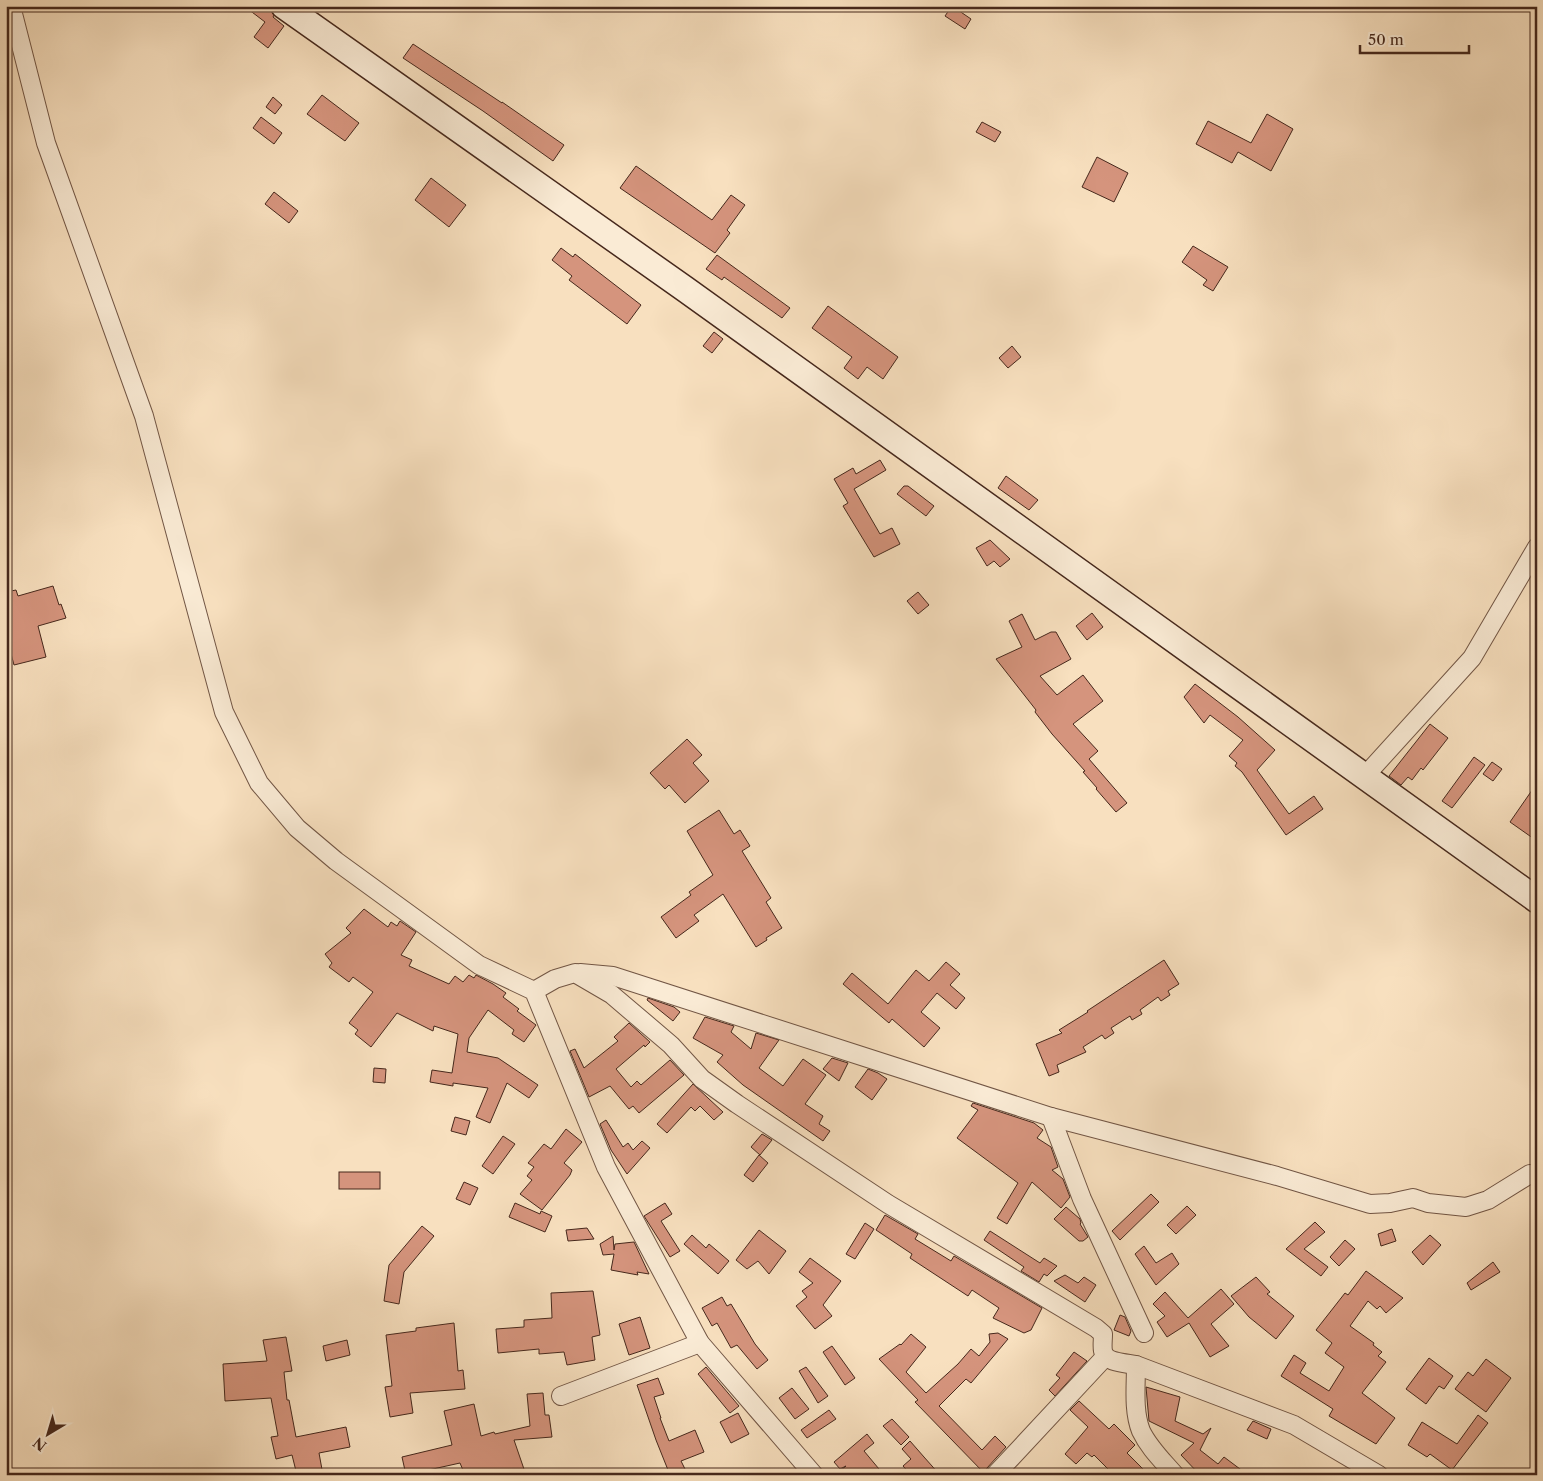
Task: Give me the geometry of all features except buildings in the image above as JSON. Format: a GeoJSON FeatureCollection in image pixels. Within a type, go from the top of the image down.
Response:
{"type":"FeatureCollection","features":[{"type":"Feature","properties":{"kind":"main road"},"geometry":{"type":"LineString","coordinates":[[284,6],[685,289],[1537,900]]}},
{"type":"Feature","properties":{"kind":"street"},"geometry":{"type":"LineString","coordinates":[[11,6],[46,143],[144,416],[224,712],[259,783],[297,828],[336,861],[479,965],[534,991],[606,1167],[700,1343],[814,1475]]}},
{"type":"Feature","properties":{"kind":"street"},"geometry":{"type":"LineString","coordinates":[[1364,777],[1472,658],[1537,547]]}},
{"type":"Feature","properties":{"kind":"street"},"geometry":{"type":"LineString","coordinates":[[534,991],[554,979],[575,973],[613,976],[1051,1117],[1277,1176],[1370,1204],[1390,1203],[1413,1198],[1466,1207],[1488,1200],[1530,1174]]}},
{"type":"Feature","properties":{"kind":"street"},"geometry":{"type":"LineString","coordinates":[[575,973],[611,994],[671,1045],[702,1079],[737,1104],[888,1204],[1096,1328],[1103,1334],[1103,1352],[1109,1360],[1136,1365],[1294,1425],[1379,1475]]}},
{"type":"Feature","properties":{"kind":"street"},"geometry":{"type":"LineString","coordinates":[[1051,1117],[1082,1199],[1144,1333]]}},
{"type":"Feature","properties":{"kind":"street"},"geometry":{"type":"LineString","coordinates":[[561,1396],[700,1343]]}},
{"type":"Feature","properties":{"kind":"street"},"geometry":{"type":"LineString","coordinates":[[995,1475],[1106,1357]]}},
{"type":"Feature","properties":{"kind":"street"},"geometry":{"type":"LineString","coordinates":[[1136,1365],[1137,1413],[1141,1431],[1149,1445],[1175,1475]]}}]}
